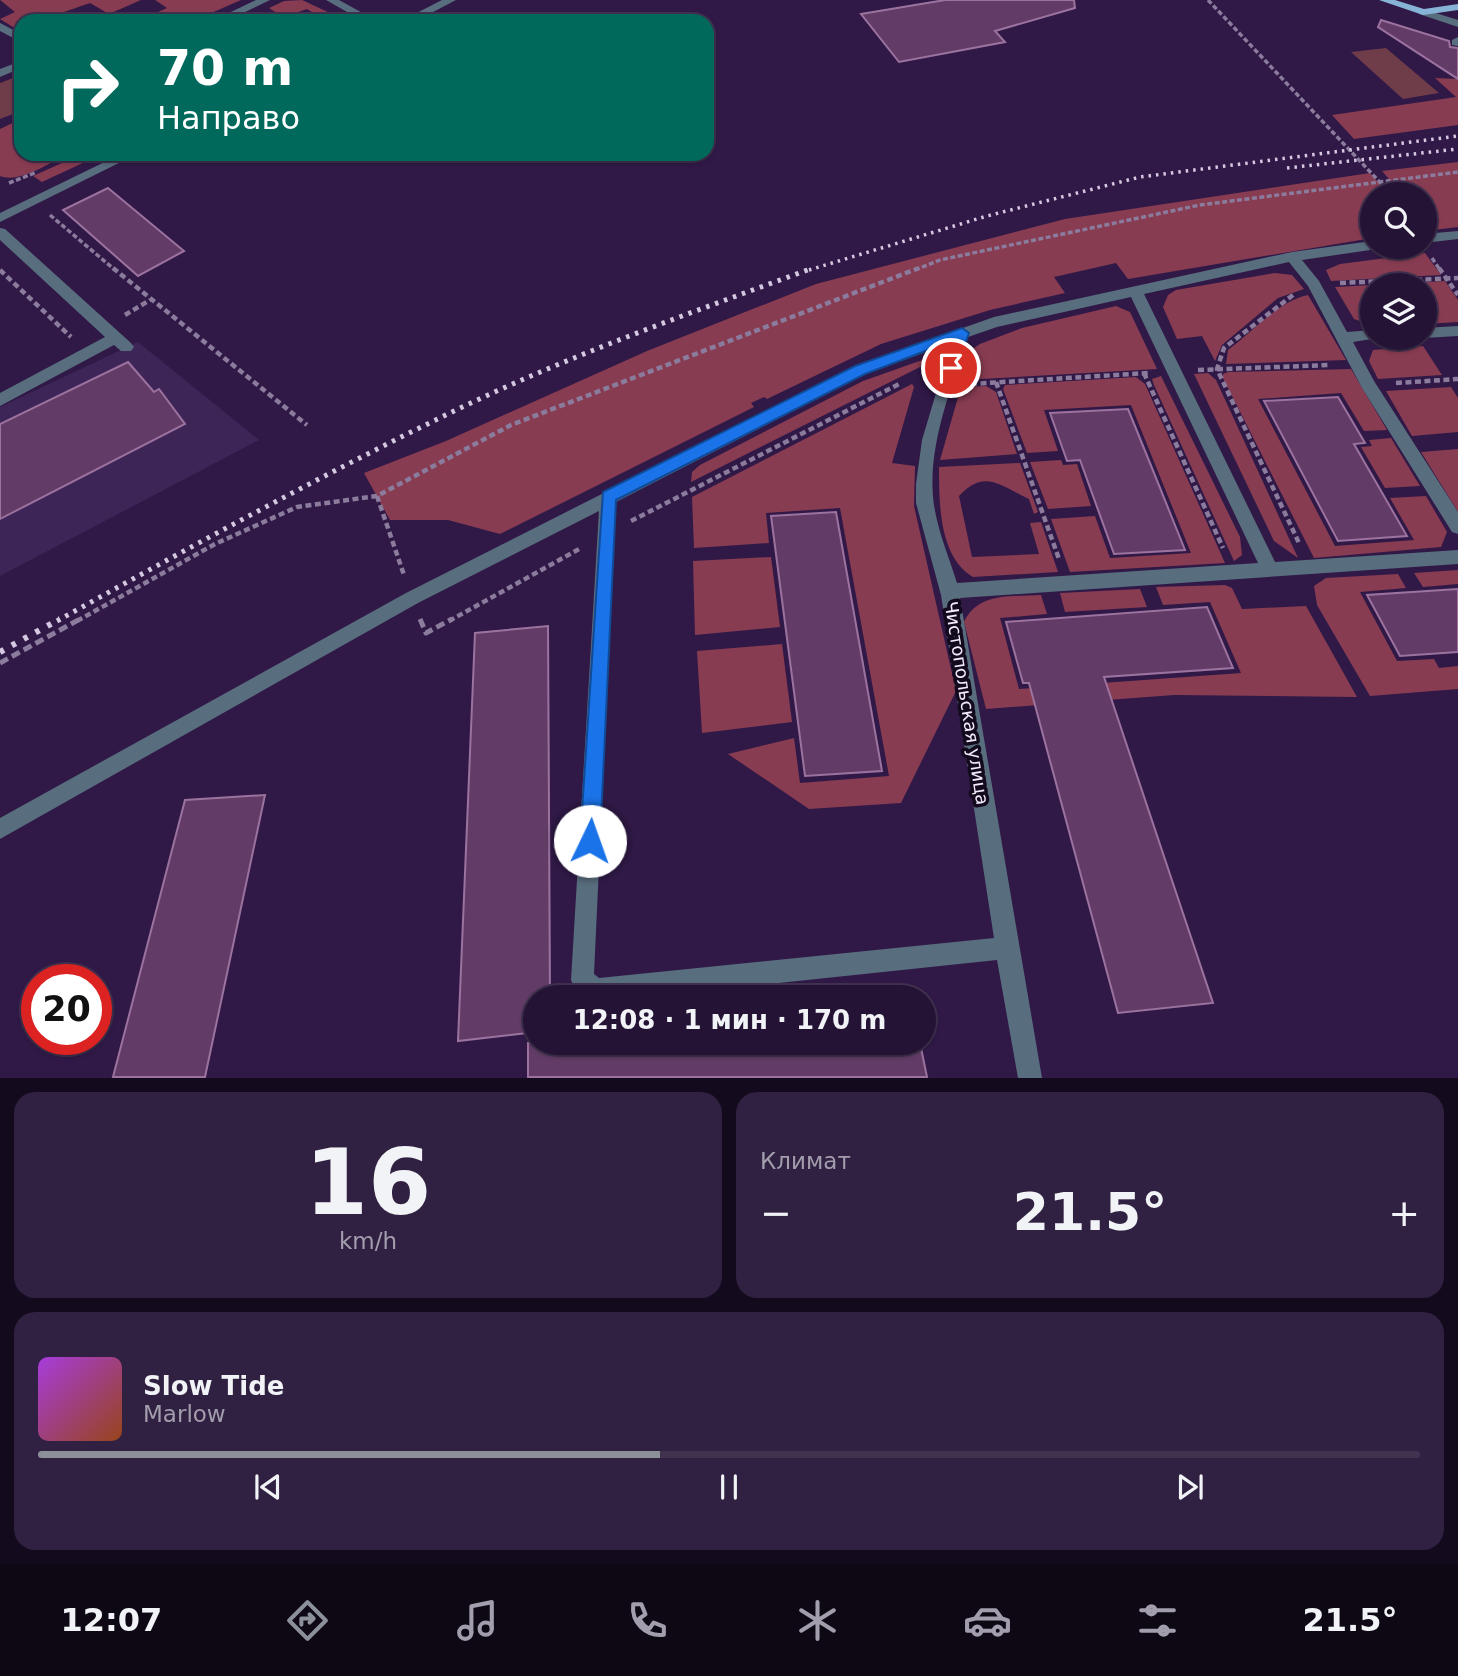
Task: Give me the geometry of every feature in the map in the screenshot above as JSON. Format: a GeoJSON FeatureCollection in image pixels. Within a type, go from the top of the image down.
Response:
{"type":"FeatureCollection","features":[{"type":"Feature","properties":{"kind":"main road"},"geometry":{"type":"LineString","coordinates":[[1384,0],[1423,12],[1458,7]]}},
{"type":"Feature","properties":{"kind":"street"},"geometry":{"type":"LineString","coordinates":[[234,14],[265,0]]}},
{"type":"Feature","properties":{"kind":"street"},"geometry":{"type":"LineString","coordinates":[[331,0],[358,14]]}},
{"type":"Feature","properties":{"kind":"street"},"geometry":{"type":"LineString","coordinates":[[422,14],[451,0]]}},
{"type":"Feature","properties":{"kind":"street"},"geometry":{"type":"LineString","coordinates":[[1423,12],[1458,24]]}},
{"type":"Feature","properties":{"kind":"street"},"geometry":{"type":"LineString","coordinates":[[0,218],[117,161]]}},
{"type":"Feature","properties":{"kind":"street"},"geometry":{"type":"LineString","coordinates":[[0,232],[121,342],[0,400]]}},
{"type":"Feature","properties":{"kind":"street"},"geometry":{"type":"LineString","coordinates":[[1437,238],[1458,235]]}},
{"type":"Feature","properties":{"kind":"street"},"geometry":{"type":"LineString","coordinates":[[0,829],[412,598],[860,370],[994,322],[1135,289],[1292,257],[1360,248]]}},
{"type":"Feature","properties":{"kind":"street"},"geometry":{"type":"LineString","coordinates":[[1292,257],[1314,284],[1368,384],[1458,527]]}},
{"type":"Feature","properties":{"kind":"street"},"geometry":{"type":"LineString","coordinates":[[1135,289],[1270,570]]}},
{"type":"Feature","properties":{"kind":"street"},"geometry":{"type":"LineString","coordinates":[[1437,332],[1458,331]]}},
{"type":"Feature","properties":{"kind":"street","name":"Чистопольская улица"},"geometry":{"type":"LineString","coordinates":[[962,333],[939,405],[928,464],[925,503],[950,590],[1005,948],[1030,1077]]}},
{"type":"Feature","properties":{"kind":"street"},"geometry":{"type":"LineString","coordinates":[[1344,337],[1360,336]]}},
{"type":"Feature","properties":{"kind":"street"},"geometry":{"type":"LineString","coordinates":[[608,497],[582,980],[596,990],[1005,948]]}},
{"type":"Feature","properties":{"kind":"street"},"geometry":{"type":"LineString","coordinates":[[950,590],[1312,568],[1458,556]]}},
{"type":"Feature","properties":{"kind":"path"},"geometry":{"type":"LineString","coordinates":[[1208,0],[1380,181]]}},
{"type":"Feature","properties":{"kind":"path"},"geometry":{"type":"LineString","coordinates":[[0,663],[215,544],[297,507],[377,496],[511,425],[940,260],[1200,205],[1458,172]]}},
{"type":"Feature","properties":{"kind":"path"},"geometry":{"type":"LineString","coordinates":[[47,212],[156,305],[307,425]]}},
{"type":"Feature","properties":{"kind":"path"},"geometry":{"type":"LineString","coordinates":[[1433,259],[1458,295]]}},
{"type":"Feature","properties":{"kind":"path"},"geometry":{"type":"LineString","coordinates":[[1312,568],[1217,369],[1224,348],[1256,325],[1281,300],[1306,292],[1314,284],[1458,278]]}},
{"type":"Feature","properties":{"kind":"path"},"geometry":{"type":"LineString","coordinates":[[377,496],[426,633],[606,534],[920,373],[951,368]]}},
{"type":"Feature","properties":{"kind":"path"},"geometry":{"type":"LineString","coordinates":[[1144,373],[1235,572]]}},
{"type":"Feature","properties":{"kind":"path"},"geometry":{"type":"LineString","coordinates":[[1368,384],[1458,379]]}},
{"type":"Feature","properties":{"kind":"path"},"geometry":{"type":"LineString","coordinates":[[996,382],[1068,583]]}},
{"type":"Feature","properties":{"kind":"shaded area"},"geometry":{"type":"Polygon","coordinates":[[[0,0],[141,0],[109,14],[90,3],[58,14],[14,14],[14,28],[0,19],[15,12],[0,0]]]}},
{"type":"Feature","properties":{"kind":"shaded area"},"geometry":{"type":"Polygon","coordinates":[[[155,0],[241,0],[209,14],[154,14],[167,8],[155,0]]]}},
{"type":"Feature","properties":{"kind":"shaded area"},"geometry":{"type":"Polygon","coordinates":[[[302,0],[332,14],[315,14],[307,9],[292,14],[278,14],[269,8],[284,1],[302,0]]]}},
{"type":"Feature","properties":{"kind":"shaded area"},"geometry":{"type":"Polygon","coordinates":[[[1386,48],[1439,93],[1403,99],[1351,52],[1386,48]]]}},
{"type":"Feature","properties":{"kind":"shaded area"},"geometry":{"type":"Polygon","coordinates":[[[14,78],[14,114],[0,119],[0,83],[14,78]]]}},
{"type":"Feature","properties":{"kind":"shaded area"},"geometry":{"type":"Polygon","coordinates":[[[1435,78],[1458,79],[1458,125],[1354,139],[1332,115],[1456,97],[1435,78]]]}},
{"type":"Feature","properties":{"kind":"shaded area"},"geometry":{"type":"Polygon","coordinates":[[[14,122],[14,161],[55,161],[26,175],[8,178],[0,176],[0,129],[14,122]]]}},
{"type":"Feature","properties":{"kind":"shaded area"},"geometry":{"type":"Polygon","coordinates":[[[66,161],[87,161],[42,182],[33,176],[66,161]]]}},
{"type":"Feature","properties":{"kind":"shaded area"},"geometry":{"type":"Polygon","coordinates":[[[1458,162],[1458,227],[1437,230],[1437,182],[1392,182],[1382,171],[1458,162]]]}},
{"type":"Feature","properties":{"kind":"shaded area"},"geometry":{"type":"Polygon","coordinates":[[[1370,173],[1378,182],[1360,182],[1360,240],[1128,279],[1116,263],[1054,277],[1065,293],[990,310],[881,344],[767,399],[764,397],[751,403],[754,407],[500,534],[448,520],[390,520],[364,473],[446,441],[647,351],[816,284],[1065,219],[1370,173]]]}},
{"type":"Feature","properties":{"kind":"shaded area"},"geometry":{"type":"Polygon","coordinates":[[[1379,259],[1429,259],[1441,275],[1360,273],[1360,279],[1331,281],[1326,270],[1340,264],[1379,259]]]}},
{"type":"Feature","properties":{"kind":"shaded area"},"geometry":{"type":"Polygon","coordinates":[[[1275,273],[1292,275],[1304,289],[1278,298],[1222,345],[1215,361],[1202,336],[1177,339],[1163,307],[1168,295],[1176,290],[1275,273]]]}},
{"type":"Feature","properties":{"kind":"shaded area"},"geometry":{"type":"Polygon","coordinates":[[[1437,281],[1445,281],[1458,300],[1458,322],[1437,323],[1437,281]]]}},
{"type":"Feature","properties":{"kind":"shaded area"},"geometry":{"type":"Polygon","coordinates":[[[1360,286],[1360,321],[1354,319],[1335,287],[1360,286]]]}},
{"type":"Feature","properties":{"kind":"shaded area"},"geometry":{"type":"Polygon","coordinates":[[[1308,295],[1346,360],[1226,364],[1228,350],[1276,310],[1308,295]]]}},
{"type":"Feature","properties":{"kind":"shaded area"},"geometry":{"type":"Polygon","coordinates":[[[1116,306],[1130,312],[1157,369],[963,380],[974,348],[980,344],[1022,328],[1116,306]]]}},
{"type":"Feature","properties":{"kind":"shaded area"},"geometry":{"type":"Polygon","coordinates":[[[138,342],[259,440],[0,576],[0,407],[138,342]]]}},
{"type":"Feature","properties":{"kind":"shaded area"},"geometry":{"type":"Polygon","coordinates":[[[1373,350],[1426,350],[1442,375],[1378,379],[1369,361],[1373,350]]]}},
{"type":"Feature","properties":{"kind":"shaded area"},"geometry":{"type":"Polygon","coordinates":[[[928,358],[934,360],[691,482],[692,472],[700,465],[863,381],[928,358]]]}},
{"type":"Feature","properties":{"kind":"shaded area"},"geometry":{"type":"Polygon","coordinates":[[[1351,369],[1387,430],[1364,431],[1341,393],[1258,399],[1335,546],[1414,540],[1390,498],[1426,496],[1447,532],[1441,547],[1314,558],[1223,378],[1223,374],[1228,372],[1351,369]]]}},
{"type":"Feature","properties":{"kind":"shaded area"},"geometry":{"type":"Polygon","coordinates":[[[1208,373],[1216,380],[1298,558],[1274,541],[1194,374],[1208,373]]]}},
{"type":"Feature","properties":{"kind":"shaded area"},"geometry":{"type":"Polygon","coordinates":[[[1161,376],[1240,537],[1242,555],[1234,561],[1154,385],[1152,379],[1161,376]]]}},
{"type":"Feature","properties":{"kind":"shaded area"},"geometry":{"type":"Polygon","coordinates":[[[1136,377],[1145,384],[1225,563],[1070,572],[1051,519],[1095,516],[1110,558],[1191,553],[1131,405],[1044,410],[1058,451],[1027,453],[1003,389],[1005,385],[1136,377]]]}},
{"type":"Feature","properties":{"kind":"shaded area"},"geometry":{"type":"Polygon","coordinates":[[[912,384],[914,387],[892,463],[915,466],[914,506],[956,691],[901,803],[809,809],[728,754],[794,738],[800,783],[889,776],[840,508],[766,513],[769,543],[694,548],[692,497],[912,384]]]}},
{"type":"Feature","properties":{"kind":"shaded area"},"geometry":{"type":"Polygon","coordinates":[[[986,386],[996,392],[1017,454],[940,460],[961,387],[986,386]]]}},
{"type":"Feature","properties":{"kind":"shaded area"},"geometry":{"type":"Polygon","coordinates":[[[1451,387],[1458,398],[1458,432],[1412,436],[1386,391],[1451,387]]]}},
{"type":"Feature","properties":{"kind":"shaded area"},"geometry":{"type":"Polygon","coordinates":[[[1391,438],[1420,486],[1385,488],[1361,447],[1372,446],[1369,440],[1391,438]]]}},
{"type":"Feature","properties":{"kind":"shaded area"},"geometry":{"type":"Polygon","coordinates":[[[1458,449],[1458,512],[1421,452],[1458,449]]]}},
{"type":"Feature","properties":{"kind":"shaded area"},"geometry":{"type":"Polygon","coordinates":[[[1061,460],[1063,465],[1077,464],[1091,506],[1048,509],[1030,462],[1061,460]]]}},
{"type":"Feature","properties":{"kind":"shaded area"},"geometry":{"type":"Polygon","coordinates":[[[1020,463],[1038,512],[1034,514],[1029,499],[992,482],[977,483],[959,496],[972,557],[1039,554],[1030,523],[1041,522],[1058,572],[973,577],[962,568],[947,543],[941,512],[939,467],[1020,463]]]}},
{"type":"Feature","properties":{"kind":"shaded area"},"geometry":{"type":"Polygon","coordinates":[[[771,557],[780,627],[695,635],[693,561],[771,557]]]}},
{"type":"Feature","properties":{"kind":"shaded area"},"geometry":{"type":"Polygon","coordinates":[[[1458,570],[1458,584],[1423,587],[1414,573],[1458,570]]]}},
{"type":"Feature","properties":{"kind":"shaded area"},"geometry":{"type":"Polygon","coordinates":[[[1398,574],[1406,588],[1360,592],[1397,661],[1434,659],[1439,668],[1458,666],[1458,689],[1370,696],[1317,605],[1314,586],[1326,578],[1398,574]]]}},
{"type":"Feature","properties":{"kind":"shaded area"},"geometry":{"type":"Polygon","coordinates":[[[1225,585],[1232,588],[1242,609],[1306,606],[1357,697],[1174,695],[986,709],[964,622],[978,605],[997,598],[1041,595],[1047,614],[1000,618],[1019,689],[1241,673],[1210,602],[1163,605],[1156,587],[1225,585]]]}},
{"type":"Feature","properties":{"kind":"shaded area"},"geometry":{"type":"Polygon","coordinates":[[[1140,589],[1147,607],[1065,612],[1060,593],[1140,589]]]}},
{"type":"Feature","properties":{"kind":"shaded area"},"geometry":{"type":"Polygon","coordinates":[[[782,644],[792,722],[702,733],[697,651],[782,644]]]}},
{"type":"Feature","properties":{"kind":"building"},"geometry":{"type":"Polygon","coordinates":[[[945,0],[1074,0],[1075,8],[995,31],[1005,42],[899,62],[861,14],[945,0]]]}},
{"type":"Feature","properties":{"kind":"building"},"geometry":{"type":"Polygon","coordinates":[[[1381,20],[1449,41],[1450,47],[1458,48],[1458,79],[1378,27],[1381,20]]]}},
{"type":"Feature","properties":{"kind":"building"},"geometry":{"type":"Polygon","coordinates":[[[108,188],[184,251],[138,276],[63,210],[108,188]]]}},
{"type":"Feature","properties":{"kind":"building"},"geometry":{"type":"Polygon","coordinates":[[[128,362],[154,392],[159,389],[185,424],[0,519],[0,424],[128,362]]]}},
{"type":"Feature","properties":{"kind":"building"},"geometry":{"type":"Polygon","coordinates":[[[1338,397],[1365,443],[1354,444],[1407,536],[1338,541],[1264,401],[1338,397]]]}},
{"type":"Feature","properties":{"kind":"building"},"geometry":{"type":"Polygon","coordinates":[[[1128,409],[1185,550],[1114,554],[1080,460],[1067,461],[1050,413],[1128,409]]]}},
{"type":"Feature","properties":{"kind":"building"},"geometry":{"type":"Polygon","coordinates":[[[836,512],[882,771],[805,776],[771,516],[836,512]]]}},
{"type":"Feature","properties":{"kind":"building"},"geometry":{"type":"Polygon","coordinates":[[[1458,589],[1458,652],[1400,656],[1367,595],[1458,589]]]}},
{"type":"Feature","properties":{"kind":"building"},"geometry":{"type":"Polygon","coordinates":[[[1207,607],[1233,668],[1104,677],[1213,1003],[1118,1013],[1029,683],[1023,683],[1006,622],[1207,607]]]}},
{"type":"Feature","properties":{"kind":"building"},"geometry":{"type":"Polygon","coordinates":[[[548,626],[550,985],[523,985],[523,1034],[458,1041],[475,633],[548,626]]]}},
{"type":"Feature","properties":{"kind":"building"},"geometry":{"type":"Polygon","coordinates":[[[265,795],[205,1077],[113,1077],[185,800],[265,795]]]}},
{"type":"Feature","properties":{"kind":"building"},"geometry":{"type":"Polygon","coordinates":[[[528,1055],[922,1055],[927,1077],[528,1077],[528,1055]]]}},
{"type":"Feature","properties":{"kind":"railway"},"geometry":{"type":"LineString","coordinates":[[809,270],[987,216],[1140,177],[1458,136]]}},
{"type":"Feature","properties":{"kind":"railway"},"geometry":{"type":"LineString","coordinates":[[1287,168],[1458,149]]}},
{"type":"Feature","properties":{"kind":"railway"},"geometry":{"type":"LineString","coordinates":[[57,621],[254,513],[454,411],[587,353],[813,268]]}},
{"type":"Feature","properties":{"kind":"railway"},"geometry":{"type":"LineString","coordinates":[[0,652],[60,619]]}},
{"type":"Feature","properties":{"kind":"route"},"geometry":{"type":"LineString","coordinates":[[590,841],[608,497],[860,370],[962,333],[951,368]]}}]}
